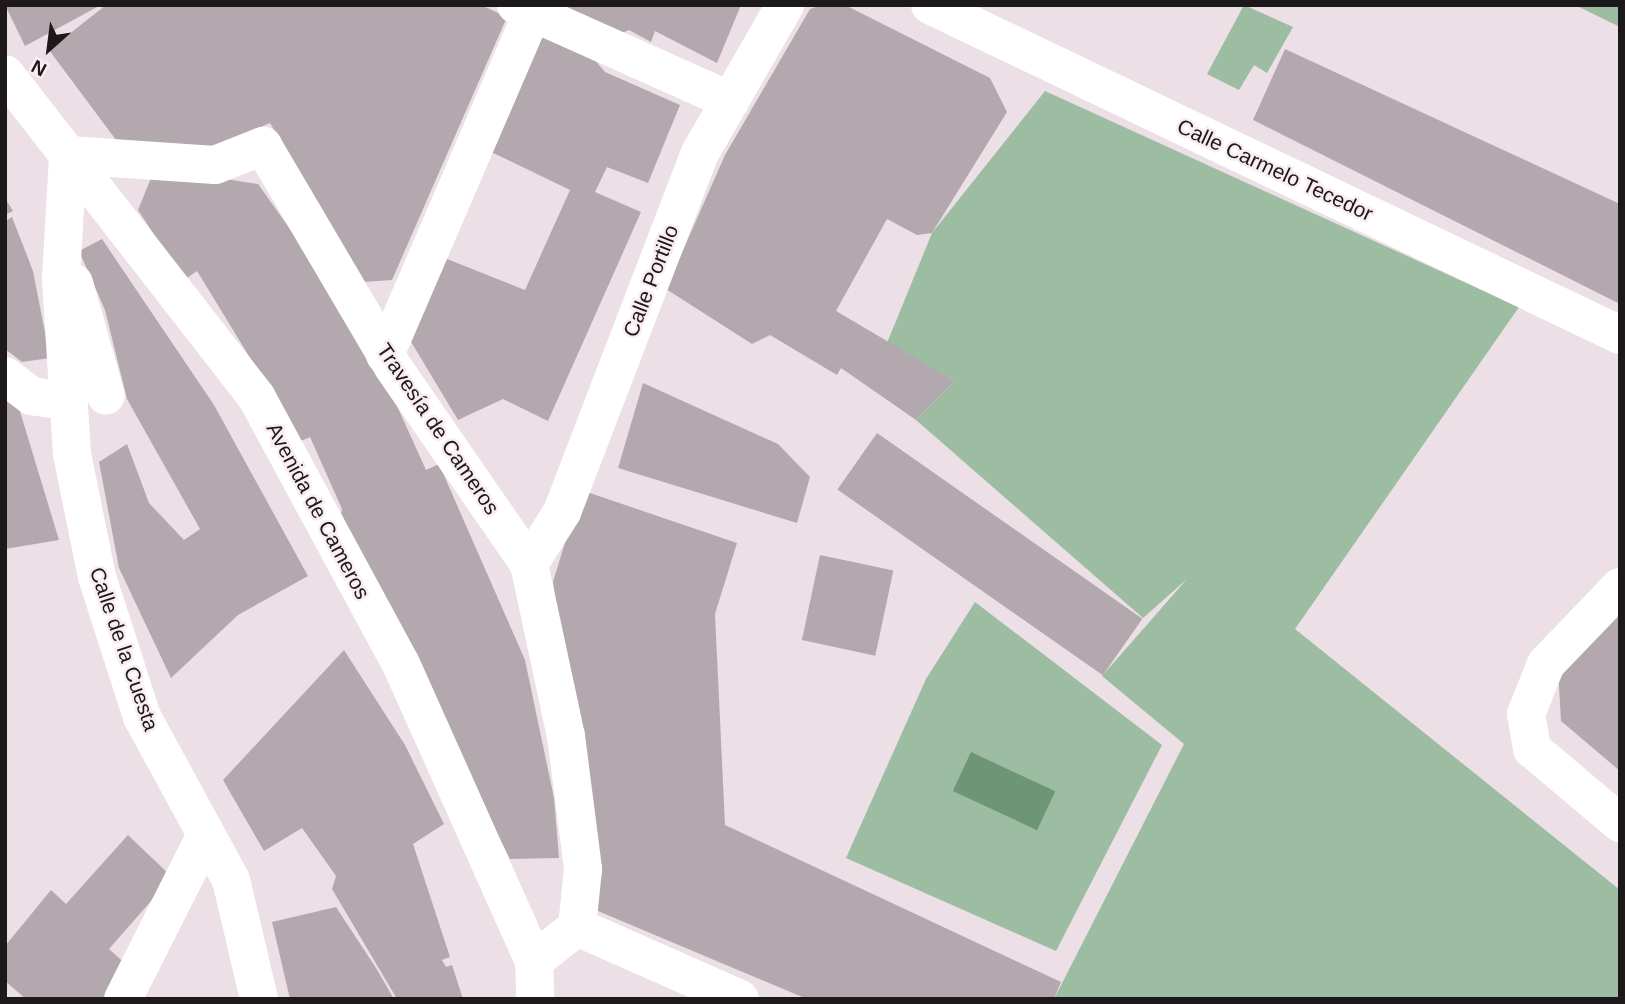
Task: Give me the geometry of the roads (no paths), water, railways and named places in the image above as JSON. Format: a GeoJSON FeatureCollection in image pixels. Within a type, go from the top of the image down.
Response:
{"type":"FeatureCollection","features":[{"type":"Feature","properties":{"kind":"street","name":"Calle Portillo"},"geometry":{"type":"LineString","coordinates":[[529,564],[562,512],[700,153],[785,5]]}},
{"type":"Feature","properties":{"kind":"street","name":"Calle Carmelo Tecedor"},"geometry":{"type":"LineString","coordinates":[[930,5],[1620,335]]}},
{"type":"Feature","properties":{"kind":"street"},"geometry":{"type":"LineString","coordinates":[[386,355],[524,9],[731,101]]}},
{"type":"Feature","properties":{"kind":"street","name":"Avenida de Cameros"},"geometry":{"type":"LineString","coordinates":[[5,75],[257,398],[401,664],[534,961],[536,999]]}},
{"type":"Feature","properties":{"kind":"street","name":"Travesía de Cameros"},"geometry":{"type":"LineString","coordinates":[[68,155],[215,165],[263,146],[386,355],[529,564],[566,736],[583,869],[578,927]]}},
{"type":"Feature","properties":{"kind":"street","name":"Calle de la Cuesta"},"geometry":{"type":"LineString","coordinates":[[68,155],[60,241],[61,278],[88,399],[72,454],[97,577],[142,718],[231,880],[259,999]]}},
{"type":"Feature","properties":{"kind":"street"},"geometry":{"type":"LineString","coordinates":[[5,376],[32,396],[88,399],[88,314],[60,241]]}},
{"type":"Feature","properties":{"kind":"street"},"geometry":{"type":"LineString","coordinates":[[1620,587],[1546,664],[1526,714],[1532,749],[1620,823]]}},
{"type":"Feature","properties":{"kind":"street"},"geometry":{"type":"LineString","coordinates":[[123,999],[206,835]]}},
{"type":"Feature","properties":{"kind":"street"},"geometry":{"type":"LineString","coordinates":[[534,961],[578,927],[740,999]]}}]}
